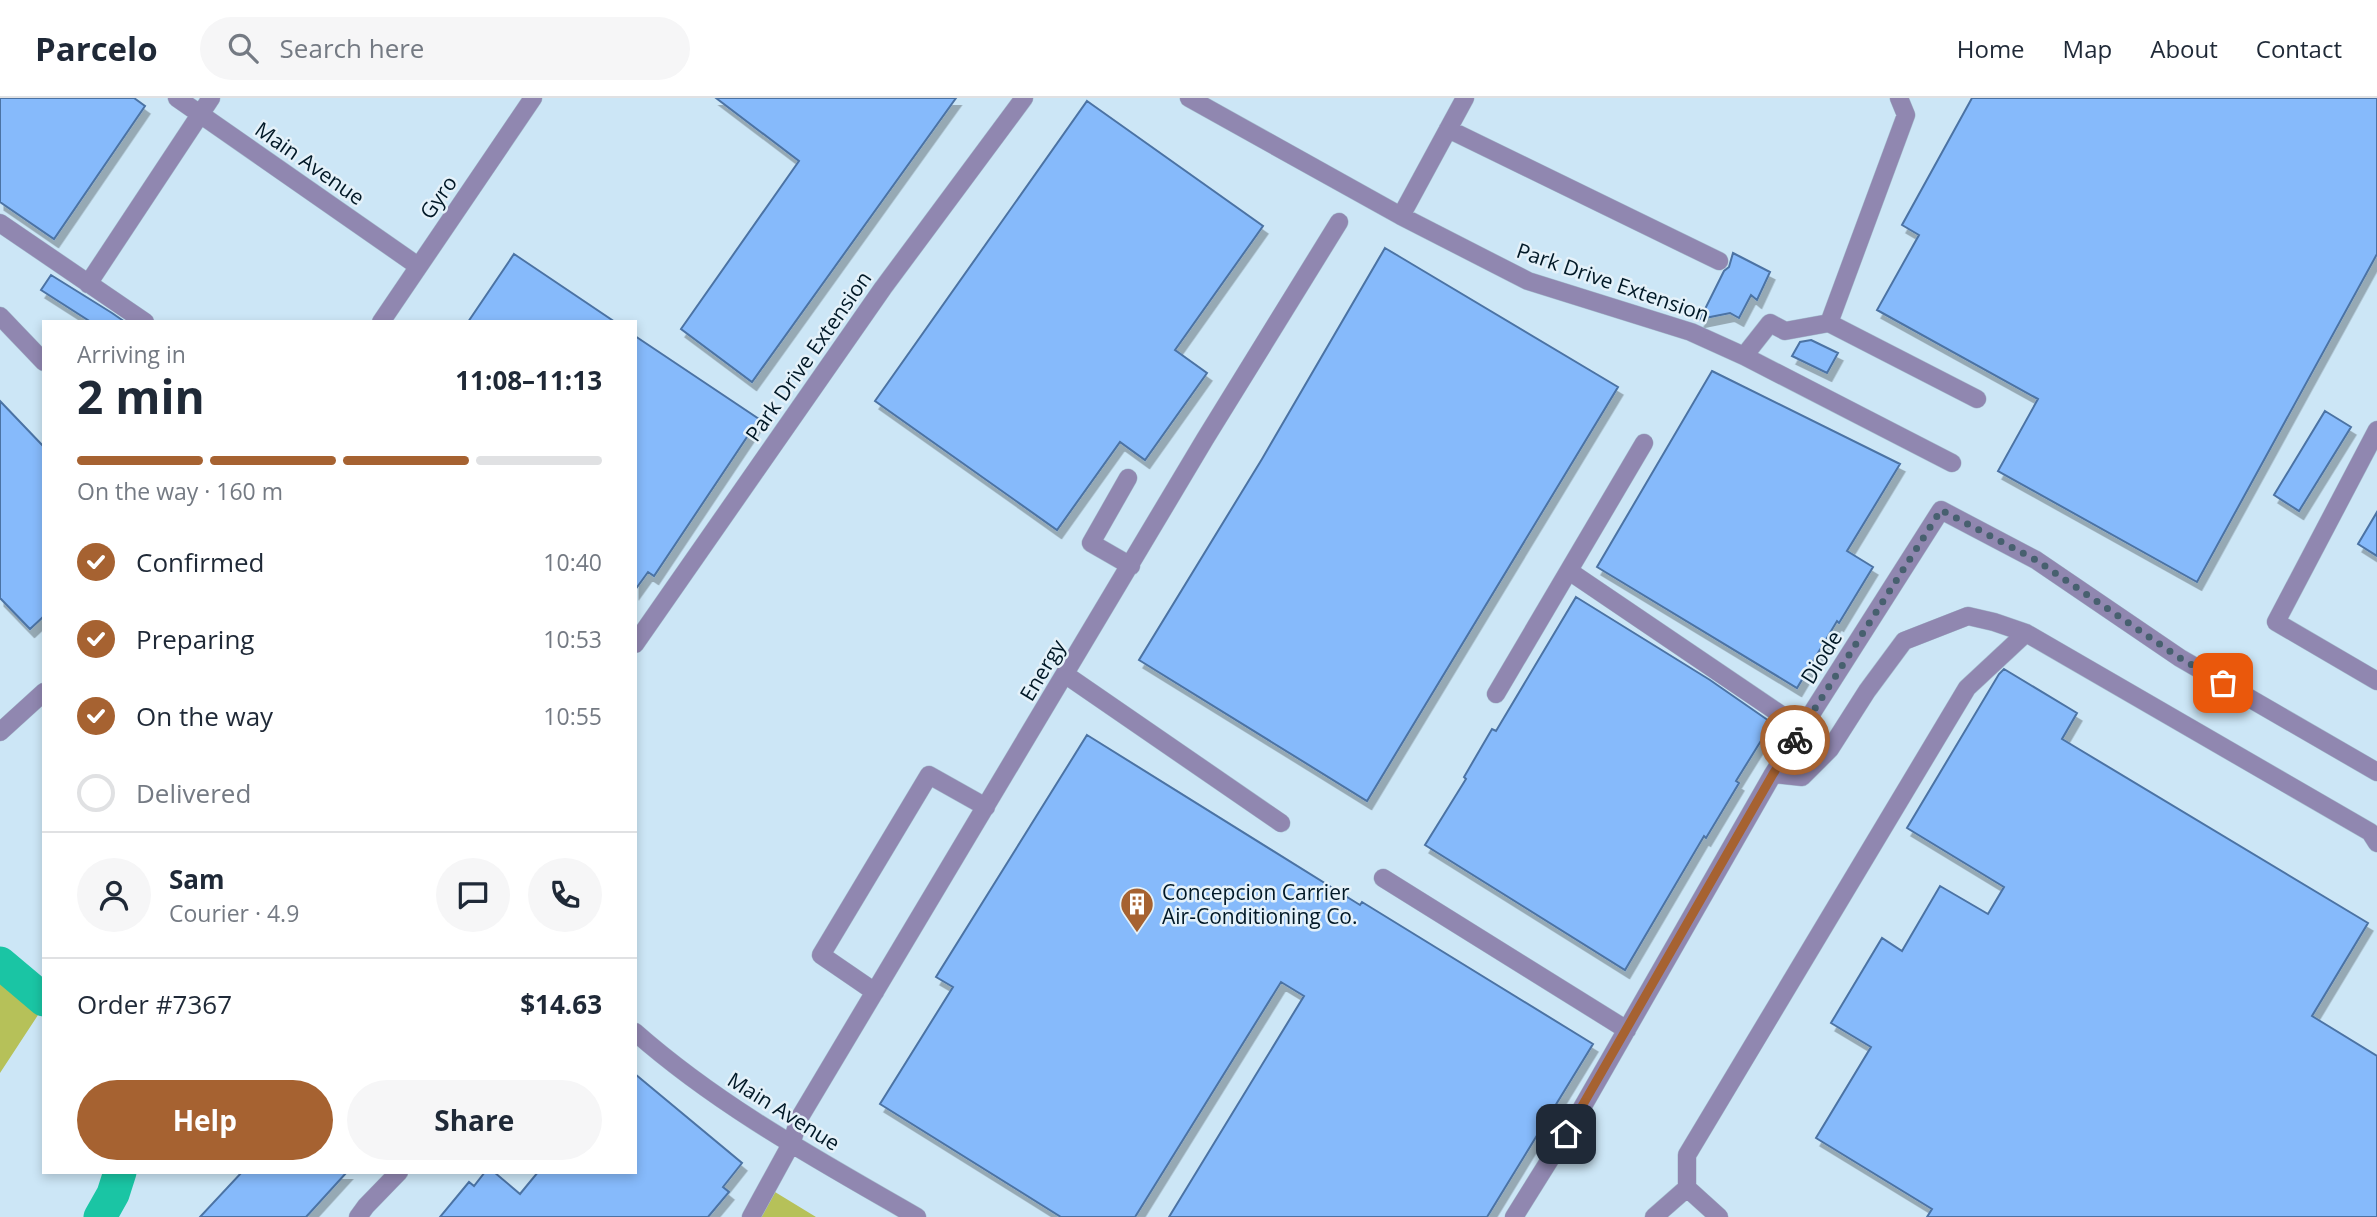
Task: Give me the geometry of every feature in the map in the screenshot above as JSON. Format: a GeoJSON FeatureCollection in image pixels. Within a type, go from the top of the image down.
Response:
{"type":"FeatureCollection","features":[{"type":"Feature","properties":{"kind":"street","name":"Main Avenue"},"geometry":{"type":"LineString","coordinates":[[177,98],[418,266]]}},
{"type":"Feature","properties":{"kind":"street"},"geometry":{"type":"LineString","coordinates":[[88,284],[211,98]]}},
{"type":"Feature","properties":{"kind":"street","name":"Gyro"},"geometry":{"type":"LineString","coordinates":[[382,320],[533,98]]}},
{"type":"Feature","properties":{"kind":"street","name":"Park Drive Extension"},"geometry":{"type":"LineString","coordinates":[[637,641],[883,288],[1024,98]]}},
{"type":"Feature","properties":{"kind":"street","name":"Park Drive Extension"},"geometry":{"type":"LineString","coordinates":[[1189,98],[1401,216],[1528,281],[1691,332],[1744,356],[1952,463]]}},
{"type":"Feature","properties":{"kind":"street"},"geometry":{"type":"LineString","coordinates":[[1401,216],[1465,98]]}},
{"type":"Feature","properties":{"kind":"street"},"geometry":{"type":"LineString","coordinates":[[1829,323],[1906,116],[1899,98]]}},
{"type":"Feature","properties":{"kind":"street"},"geometry":{"type":"LineString","coordinates":[[1448,128],[1719,261]]}},
{"type":"Feature","properties":{"kind":"street","name":"Energy"},"geometry":{"type":"LineString","coordinates":[[751,1217],[791,1144],[800,1117],[1205,439],[1339,222]]}},
{"type":"Feature","properties":{"kind":"street"},"geometry":{"type":"LineString","coordinates":[[0,223],[142,320]]}},
{"type":"Feature","properties":{"kind":"street"},"geometry":{"type":"LineString","coordinates":[[0,316],[42,360]]}},
{"type":"Feature","properties":{"kind":"street"},"geometry":{"type":"LineString","coordinates":[[1744,356],[1770,323],[1785,331],[1829,323],[1976,399]]}},
{"type":"Feature","properties":{"kind":"street"},"geometry":{"type":"LineString","coordinates":[[2377,430],[2276,622],[2377,681]]}},
{"type":"Feature","properties":{"kind":"street"},"geometry":{"type":"LineString","coordinates":[[1496,694],[1644,443]]}},
{"type":"Feature","properties":{"kind":"street"},"geometry":{"type":"LineString","coordinates":[[1128,478],[1091,543],[1130,566]]}},
{"type":"Feature","properties":{"kind":"street","name":"Diode"},"geometry":{"type":"LineString","coordinates":[[1514,1217],[1579,1113],[1773,774],[1941,510],[2036,560],[2180,658],[2377,772]]}},
{"type":"Feature","properties":{"kind":"street"},"geometry":{"type":"LineString","coordinates":[[1569,571],[1802,729]]}},
{"type":"Feature","properties":{"kind":"street"},"geometry":{"type":"LineString","coordinates":[[1773,774],[1802,777],[1830,749],[1867,691],[1904,641],[1968,616],[2026,633],[2370,832],[2377,843]]}},
{"type":"Feature","properties":{"kind":"street"},"geometry":{"type":"LineString","coordinates":[[1719,1217],[1687,1188],[1687,1155],[1967,688],[2026,633]]}},
{"type":"Feature","properties":{"kind":"street"},"geometry":{"type":"LineString","coordinates":[[1066,675],[1281,823]]}},
{"type":"Feature","properties":{"kind":"street"},"geometry":{"type":"LineString","coordinates":[[0,732],[42,694]]}},
{"type":"Feature","properties":{"kind":"street"},"geometry":{"type":"LineString","coordinates":[[876,992],[821,955],[929,775],[986,807]]}},
{"type":"Feature","properties":{"kind":"street"},"geometry":{"type":"LineString","coordinates":[[1383,878],[1627,1030]]}},
{"type":"Feature","properties":{"kind":"street","name":"Main Avenue"},"geometry":{"type":"LineString","coordinates":[[637,1034],[673,1065],[751,1119],[917,1217]]}},
{"type":"Feature","properties":{"kind":"street"},"geometry":{"type":"LineString","coordinates":[[358,1217],[397,1174]]}},
{"type":"Feature","properties":{"kind":"street"},"geometry":{"type":"LineString","coordinates":[[1654,1217],[1687,1188]]}},
{"type":"Feature","properties":{"kind":"green space"},"geometry":{"type":"Polygon","coordinates":[[[0,979],[38,1015],[0,1073],[0,979]]]}},
{"type":"Feature","properties":{"kind":"green space"},"geometry":{"type":"Polygon","coordinates":[[[775,1192],[816,1217],[761,1217],[775,1192]]]}},
{"type":"Feature","properties":{"kind":"building"},"geometry":{"type":"Polygon","coordinates":[[[0,98],[134,98],[145,106],[54,239],[0,202],[0,98]]]}},
{"type":"Feature","properties":{"kind":"building"},"geometry":{"type":"Polygon","coordinates":[[[716,98],[956,98],[752,382],[681,329],[799,161],[716,98]]]}},
{"type":"Feature","properties":{"kind":"building"},"geometry":{"type":"Polygon","coordinates":[[[1972,98],[2377,98],[2377,254],[2197,582],[1998,471],[2038,399],[1877,310],[1919,235],[1902,225],[1972,98]]]}},
{"type":"Feature","properties":{"kind":"building"},"geometry":{"type":"Polygon","coordinates":[[[1087,101],[1263,226],[1175,350],[1207,373],[1145,460],[1120,442],[1057,530],[875,401],[1087,101]]]}},
{"type":"Feature","properties":{"kind":"building"},"geometry":{"type":"Polygon","coordinates":[[[1385,248],[1618,387],[1367,801],[1139,660],[1262,459],[1385,248]]]}},
{"type":"Feature","properties":{"kind":"building"},"geometry":{"type":"Polygon","coordinates":[[[1733,253],[1770,272],[1757,300],[1751,295],[1739,318],[1730,313],[1700,319],[1724,271],[1729,267],[1733,253]]]}},
{"type":"Feature","properties":{"kind":"building"},"geometry":{"type":"Polygon","coordinates":[[[514,254],[612,320],[469,320],[514,254]]]}},
{"type":"Feature","properties":{"kind":"building"},"geometry":{"type":"Polygon","coordinates":[[[51,275],[122,320],[88,320],[41,290],[51,275]]]}},
{"type":"Feature","properties":{"kind":"building"},"geometry":{"type":"Polygon","coordinates":[[[637,337],[759,419],[654,576],[648,572],[637,587],[637,337]]]}},
{"type":"Feature","properties":{"kind":"building"},"geometry":{"type":"Polygon","coordinates":[[[1811,340],[1838,353],[1827,373],[1792,356],[1800,342],[1811,340]]]}},
{"type":"Feature","properties":{"kind":"building"},"geometry":{"type":"Polygon","coordinates":[[[1712,371],[1900,464],[1847,551],[1873,567],[1797,688],[1597,567],[1712,371]]]}},
{"type":"Feature","properties":{"kind":"building"},"geometry":{"type":"Polygon","coordinates":[[[0,401],[42,445],[42,618],[30,629],[0,598],[0,401]]]}},
{"type":"Feature","properties":{"kind":"building"},"geometry":{"type":"Polygon","coordinates":[[[2325,411],[2351,427],[2299,511],[2274,495],[2325,411]]]}},
{"type":"Feature","properties":{"kind":"building"},"geometry":{"type":"Polygon","coordinates":[[[2377,512],[2377,556],[2358,544],[2377,512]]]}},
{"type":"Feature","properties":{"kind":"building"},"geometry":{"type":"Polygon","coordinates":[[[1576,597],[1710,680],[1772,723],[1736,781],[1739,783],[1706,838],[1704,836],[1625,970],[1425,845],[1466,779],[1464,777],[1492,729],[1496,731],[1576,597]]]}},
{"type":"Feature","properties":{"kind":"building"},"geometry":{"type":"Polygon","coordinates":[[[2004,669],[2077,713],[2062,739],[2368,923],[2312,1016],[2377,1056],[2377,1217],[1927,1217],[1932,1209],[1816,1138],[1871,1047],[1831,1023],[1882,938],[1902,951],[1940,886],[1988,914],[2004,887],[1907,828],[2004,669]]]}},
{"type":"Feature","properties":{"kind":"building","name":"Concepcion Carrier Air-Conditioning Co."},"geometry":{"type":"Polygon","coordinates":[[[1087,735],[1360,905],[1362,902],[1593,1044],[1487,1217],[1169,1217],[1304,996],[1281,982],[1135,1217],[1061,1217],[880,1104],[953,987],[936,977],[1087,735]]]}},
{"type":"Feature","properties":{"kind":"building"},"geometry":{"type":"Polygon","coordinates":[[[637,1076],[742,1163],[723,1187],[729,1192],[708,1217],[440,1217],[469,1182],[474,1186],[483,1174],[496,1174],[520,1194],[536,1174],[637,1174],[637,1076]]]}},
{"type":"Feature","properties":{"kind":"building"},"geometry":{"type":"Polygon","coordinates":[[[240,1174],[345,1174],[306,1217],[200,1217],[240,1174]]]}},
{"type":"Feature","properties":{"kind":"waterway"},"geometry":{"type":"LineString","coordinates":[[0,963],[42,998]]}},
{"type":"Feature","properties":{"kind":"waterway"},"geometry":{"type":"LineString","coordinates":[[100,1217],[113,1194],[119,1174]]}},
{"type":"Feature","properties":{"kind":"way so far"},"geometry":{"type":"LineString","coordinates":[[1795,740],[1941,510],[2036,560],[2180,658],[2223,683]]}},
{"type":"Feature","properties":{"kind":"place","name":"Concepcion Carrier Air-Conditioning Co."},"geometry":{"type":"Point","coordinates":[1137,934]}},
{"type":"Feature","properties":{"kind":"route"},"geometry":{"type":"LineString","coordinates":[[1566,1134],[1795,740]]}}]}
